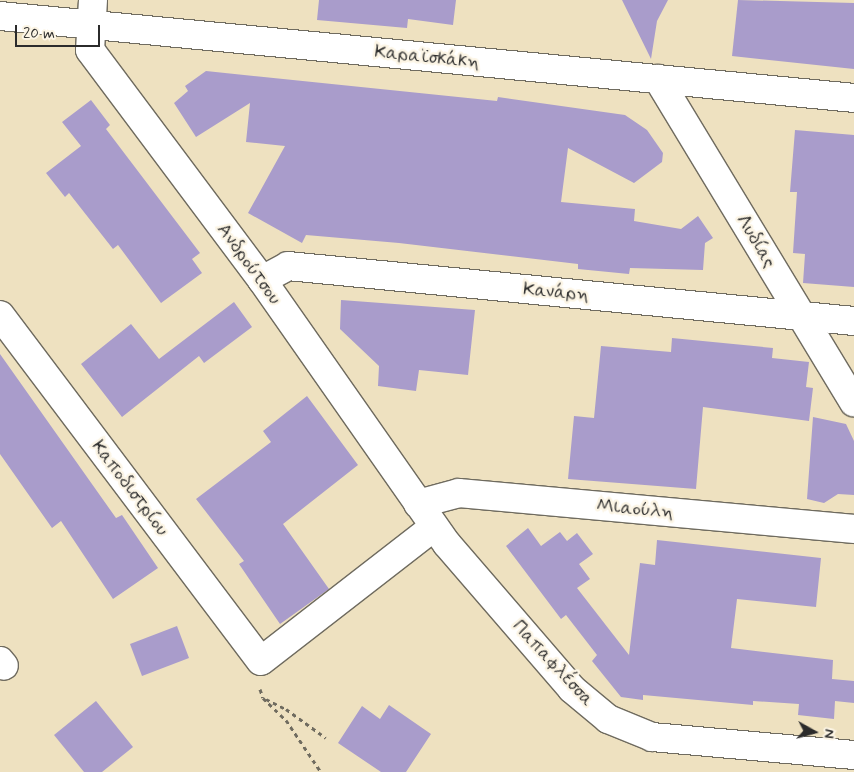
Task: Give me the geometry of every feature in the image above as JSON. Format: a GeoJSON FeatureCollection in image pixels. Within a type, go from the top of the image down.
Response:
{"type":"FeatureCollection","features":[{"type":"Feature","properties":{"kind":"street","name":"Καραϊσκάκη"},"geometry":{"type":"LineString","coordinates":[[0,16],[92,12],[658,79],[854,98]]}},
{"type":"Feature","properties":{"kind":"street","name":"Ανδρούτσου"},"geometry":{"type":"LineString","coordinates":[[92,12],[90,50],[262,280],[418,504]]}},
{"type":"Feature","properties":{"kind":"street","name":"Λυδίας"},"geometry":{"type":"LineString","coordinates":[[658,79],[854,402]]}},
{"type":"Feature","properties":{"kind":"street","name":"Κανάρη"},"geometry":{"type":"LineString","coordinates":[[262,280],[288,266],[854,321]]}},
{"type":"Feature","properties":{"kind":"street","name":"Καποδιστρίου"},"geometry":{"type":"LineString","coordinates":[[0,315],[261,661]]}},
{"type":"Feature","properties":{"kind":"street","name":"Μιαούλη"},"geometry":{"type":"LineString","coordinates":[[418,504],[458,493],[854,529]]}},
{"type":"Feature","properties":{"kind":"street","name":"Παπαφλέσσα"},"geometry":{"type":"LineString","coordinates":[[418,504],[434,527],[572,689],[608,719],[652,737],[854,756]]}},
{"type":"Feature","properties":{"kind":"street"},"geometry":{"type":"LineString","coordinates":[[261,661],[434,527]]}},
{"type":"Feature","properties":{"kind":"path"},"geometry":{"type":"LineString","coordinates":[[261,661],[258,681],[263,698],[286,720],[321,772]]}},
{"type":"Feature","properties":{"kind":"path"},"geometry":{"type":"LineString","coordinates":[[263,698],[286,709],[326,738]]}},
{"type":"Feature","properties":{"kind":"building"},"geometry":{"type":"Polygon","coordinates":[[[319,0],[456,0],[453,25],[408,19],[407,28],[317,20],[319,0]]]}},
{"type":"Feature","properties":{"kind":"building"},"geometry":{"type":"Polygon","coordinates":[[[622,0],[668,0],[657,21],[651,59],[622,0]]]}},
{"type":"Feature","properties":{"kind":"building"},"geometry":{"type":"Polygon","coordinates":[[[738,0],[854,3],[854,69],[732,56],[738,0]]]}},
{"type":"Feature","properties":{"kind":"building"},"geometry":{"type":"Polygon","coordinates":[[[206,71],[497,101],[498,97],[625,115],[647,130],[663,153],[662,162],[634,183],[568,148],[561,202],[635,209],[634,221],[681,229],[698,216],[713,238],[705,243],[703,270],[630,268],[629,274],[578,269],[578,264],[399,243],[306,235],[302,243],[248,213],[285,146],[246,142],[250,103],[196,137],[174,103],[188,91],[185,86],[206,71]]]}},
{"type":"Feature","properties":{"kind":"building"},"geometry":{"type":"Polygon","coordinates":[[[91,100],[110,125],[106,129],[200,253],[192,259],[202,273],[161,303],[118,245],[113,249],[69,193],[65,197],[46,173],[81,146],[62,122],[91,100]]]}},
{"type":"Feature","properties":{"kind":"building"},"geometry":{"type":"Polygon","coordinates":[[[795,130],[854,135],[854,287],[803,283],[805,254],[793,253],[797,192],[790,192],[795,130]]]}},
{"type":"Feature","properties":{"kind":"building"},"geometry":{"type":"Polygon","coordinates":[[[341,300],[475,310],[468,375],[419,370],[416,391],[378,386],[379,366],[340,329],[341,300]]]}},
{"type":"Feature","properties":{"kind":"building"},"geometry":{"type":"Polygon","coordinates":[[[234,302],[252,327],[204,363],[199,356],[122,417],[81,364],[131,324],[159,359],[234,302]]]}},
{"type":"Feature","properties":{"kind":"building"},"geometry":{"type":"Polygon","coordinates":[[[672,338],[773,348],[772,358],[809,362],[806,387],[813,388],[809,421],[703,407],[696,489],[568,479],[574,416],[594,418],[601,346],[671,352],[672,338]]]}},
{"type":"Feature","properties":{"kind":"building"},"geometry":{"type":"Polygon","coordinates":[[[0,354],[116,518],[122,515],[158,568],[113,599],[61,521],[52,528],[0,454],[0,354]]]}},
{"type":"Feature","properties":{"kind":"building"},"geometry":{"type":"Polygon","coordinates":[[[307,396],[358,465],[283,524],[329,589],[280,624],[239,564],[244,561],[196,499],[271,442],[263,431],[307,396]]]}},
{"type":"Feature","properties":{"kind":"building"},"geometry":{"type":"Polygon","coordinates":[[[813,417],[846,424],[854,441],[854,495],[838,494],[824,503],[807,499],[813,417]]]}},
{"type":"Feature","properties":{"kind":"building"},"geometry":{"type":"Polygon","coordinates":[[[528,528],[541,546],[560,532],[567,541],[577,533],[593,554],[579,564],[590,579],[577,588],[629,655],[640,563],[655,565],[657,540],[821,558],[816,607],[737,599],[731,648],[833,660],[832,679],[854,681],[854,703],[835,701],[834,719],[798,715],[799,704],[753,701],[753,705],[643,695],[643,700],[621,697],[592,661],[597,655],[566,615],[561,619],[506,546],[528,528]]]}},
{"type":"Feature","properties":{"kind":"building"},"geometry":{"type":"Polygon","coordinates":[[[177,626],[189,658],[142,676],[130,644],[177,626]]]}},
{"type":"Feature","properties":{"kind":"building"},"geometry":{"type":"Polygon","coordinates":[[[96,701],[133,747],[102,772],[84,772],[54,735],[96,701]]]}},
{"type":"Feature","properties":{"kind":"building"},"geometry":{"type":"Polygon","coordinates":[[[389,705],[431,734],[406,772],[381,772],[338,743],[362,706],[380,719],[389,705]]]}}]}
